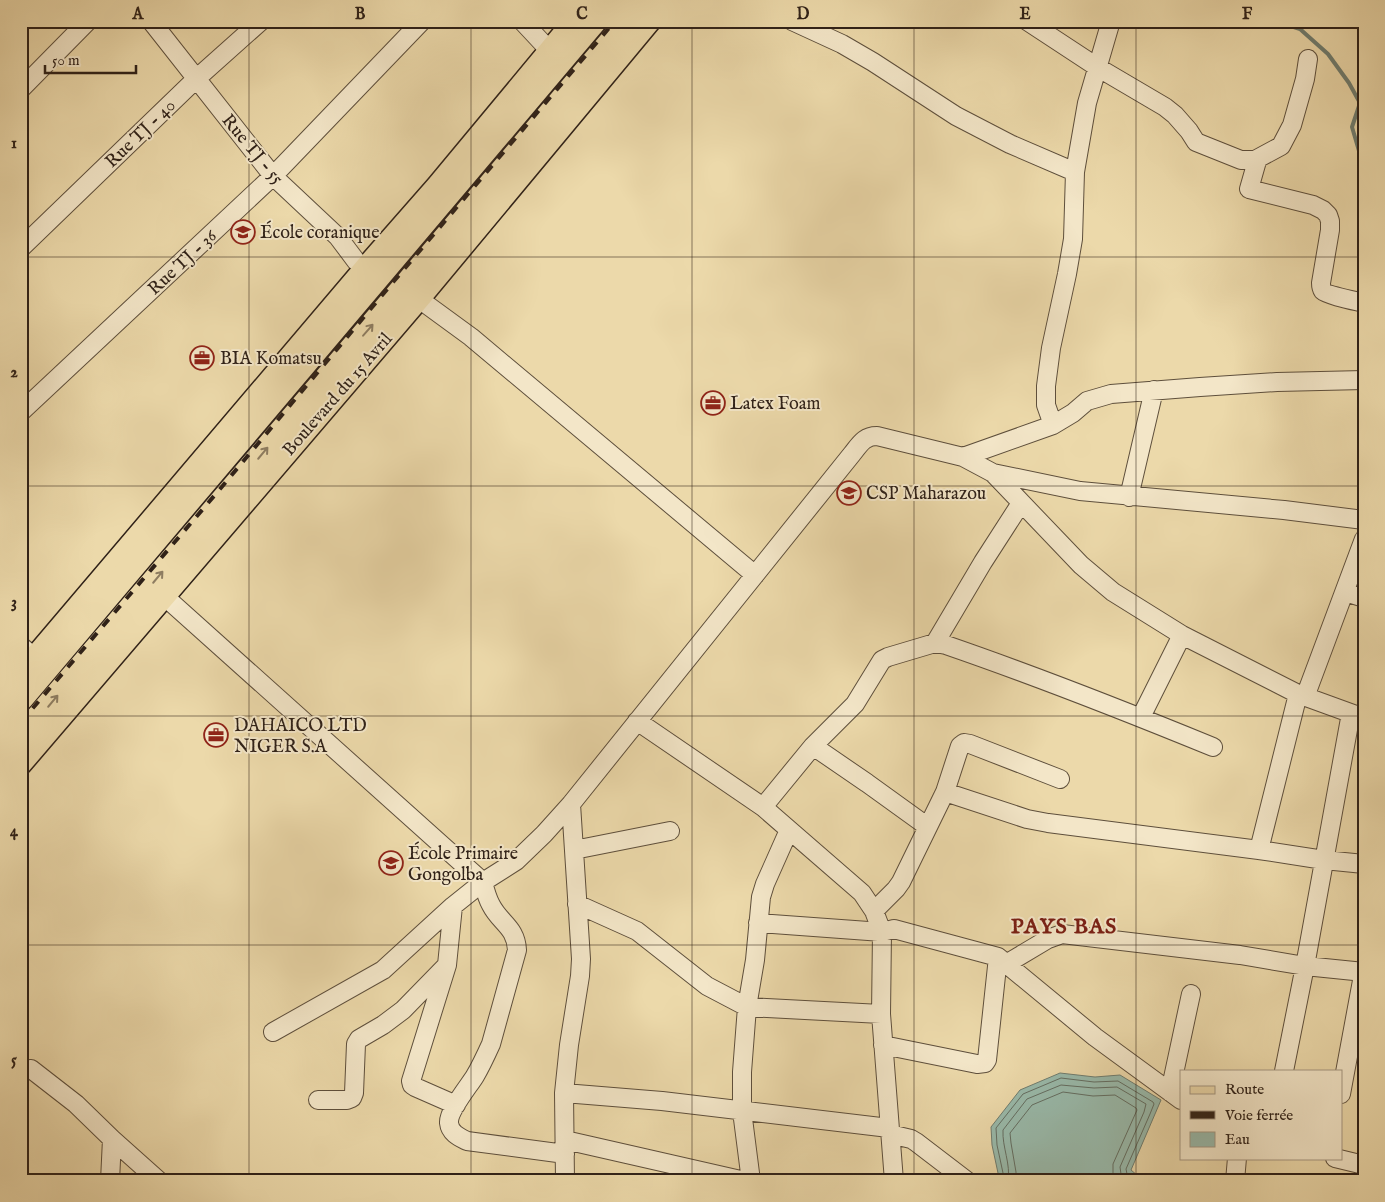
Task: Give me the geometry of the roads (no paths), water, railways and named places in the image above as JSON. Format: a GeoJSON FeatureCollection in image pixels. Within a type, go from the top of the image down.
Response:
{"type":"FeatureCollection","features":[{"type":"Feature","properties":{"kind":"highway"},"geometry":{"type":"LineString","coordinates":[[21,698],[594,21]]}},
{"type":"Feature","properties":{"kind":"highway","name":"Boulevard du 15 Avril"},"geometry":{"type":"LineString","coordinates":[[21,738],[629,21]]}},
{"type":"Feature","properties":{"kind":"main road"},"geometry":{"type":"LineString","coordinates":[[26,659],[437,186],[574,21]]}},
{"type":"Feature","properties":{"kind":"main road","name":"Boulevard du 15 Avril"},"geometry":{"type":"LineString","coordinates":[[21,764],[419,299],[650,21]]}},
{"type":"Feature","properties":{"kind":"street"},"geometry":{"type":"LineString","coordinates":[[21,89],[88,21]]}},
{"type":"Feature","properties":{"kind":"street","name":"Rue TJ - 55"},"geometry":{"type":"LineString","coordinates":[[151,21],[273,176],[338,238],[365,268]]}},
{"type":"Feature","properties":{"kind":"street","name":"Rue TJ - 40"},"geometry":{"type":"LineString","coordinates":[[21,248],[196,79],[261,21]]}},
{"type":"Feature","properties":{"kind":"street","name":"Rue TJ - 36"},"geometry":{"type":"LineString","coordinates":[[21,412],[273,176],[422,21]]}},
{"type":"Feature","properties":{"kind":"street"},"geometry":{"type":"LineString","coordinates":[[522,21],[550,51]]}},
{"type":"Feature","properties":{"kind":"street"},"geometry":{"type":"LineString","coordinates":[[792,21],[850,48],[956,116],[1010,144],[1075,172]]}},
{"type":"Feature","properties":{"kind":"street"},"geometry":{"type":"LineString","coordinates":[[1027,21],[1174,115],[1196,142],[1241,160],[1255,160],[1281,146],[1292,125],[1305,79],[1308,59]]}},
{"type":"Feature","properties":{"kind":"street"},"geometry":{"type":"LineString","coordinates":[[1052,425],[1046,405],[1046,386],[1051,348],[1073,239],[1075,172],[1087,103],[1110,21]]}},
{"type":"Feature","properties":{"kind":"street"},"geometry":{"type":"LineString","coordinates":[[1255,160],[1257,161],[1256,166],[1249,189],[1313,205],[1323,210],[1328,216],[1330,230],[1321,283],[1323,290],[1330,294],[1364,303]]}},
{"type":"Feature","properties":{"kind":"street"},"geometry":{"type":"LineString","coordinates":[[419,299],[471,337],[755,575]]}},
{"type":"Feature","properties":{"kind":"street"},"geometry":{"type":"LineString","coordinates":[[963,457],[1052,425],[1073,413],[1087,401],[1111,394],[1277,382],[1364,380]]}},
{"type":"Feature","properties":{"kind":"street"},"geometry":{"type":"LineString","coordinates":[[1129,496],[1154,390]]}},
{"type":"Feature","properties":{"kind":"street"},"geometry":{"type":"LineString","coordinates":[[273,1032],[383,970],[453,906],[482,882],[516,861],[539,839],[570,804],[852,454],[869,436],[877,436],[963,457],[993,473],[1080,492],[1284,510],[1364,520]]}},
{"type":"Feature","properties":{"kind":"street"},"geometry":{"type":"LineString","coordinates":[[993,473],[1080,564],[1106,586],[1182,635],[1301,695],[1357,715],[1324,860],[1306,966],[1284,1070]]}},
{"type":"Feature","properties":{"kind":"street"},"geometry":{"type":"LineString","coordinates":[[936,643],[983,562],[1021,502]]}},
{"type":"Feature","properties":{"kind":"street"},"geometry":{"type":"LineString","coordinates":[[1260,850],[1301,695],[1345,592],[1364,539]]}},
{"type":"Feature","properties":{"kind":"street"},"geometry":{"type":"LineString","coordinates":[[1345,592],[1364,598]]}},
{"type":"Feature","properties":{"kind":"street"},"geometry":{"type":"LineString","coordinates":[[164,596],[482,882],[490,905],[507,925],[517,941],[517,950],[491,1044],[476,1075],[451,1113],[449,1122],[452,1130],[458,1137],[467,1141],[565,1147],[745,1181]]}},
{"type":"Feature","properties":{"kind":"street"},"geometry":{"type":"LineString","coordinates":[[1141,717],[1182,635]]}},
{"type":"Feature","properties":{"kind":"street"},"geometry":{"type":"LineString","coordinates":[[763,807],[813,746],[855,704],[882,660],[936,643],[1028,673],[1213,747]]}},
{"type":"Feature","properties":{"kind":"street"},"geometry":{"type":"LineString","coordinates":[[637,720],[763,807],[862,893],[874,911],[882,932],[881,1014],[894,1181]]}},
{"type":"Feature","properties":{"kind":"street"},"geometry":{"type":"LineString","coordinates":[[874,911],[898,886],[945,792],[958,750],[964,743],[1060,779]]}},
{"type":"Feature","properties":{"kind":"street"},"geometry":{"type":"LineString","coordinates":[[813,746],[928,827]]}},
{"type":"Feature","properties":{"kind":"street"},"geometry":{"type":"LineString","coordinates":[[945,792],[1048,824],[1364,864]]}},
{"type":"Feature","properties":{"kind":"street"},"geometry":{"type":"LineString","coordinates":[[565,1181],[564,1093],[569,1045],[580,976],[580,942],[570,804]]}},
{"type":"Feature","properties":{"kind":"street"},"geometry":{"type":"LineString","coordinates":[[750,1181],[742,1111],[742,1072],[747,1007],[761,897],[789,830]]}},
{"type":"Feature","properties":{"kind":"street"},"geometry":{"type":"LineString","coordinates":[[574,850],[670,831]]}},
{"type":"Feature","properties":{"kind":"street"},"geometry":{"type":"LineString","coordinates":[[577,904],[637,931],[707,986],[747,1007],[881,1014]]}},
{"type":"Feature","properties":{"kind":"street"},"geometry":{"type":"LineString","coordinates":[[453,906],[447,965],[411,1081],[415,1087],[456,1105]]}},
{"type":"Feature","properties":{"kind":"street"},"geometry":{"type":"LineString","coordinates":[[758,923],[882,932],[889,929],[899,929],[1002,960],[1095,1037],[1176,1096],[1191,994]]}},
{"type":"Feature","properties":{"kind":"street"},"geometry":{"type":"LineString","coordinates":[[1002,960],[1062,934],[1240,955],[1306,966],[1364,971],[1342,1089]]}},
{"type":"Feature","properties":{"kind":"street"},"geometry":{"type":"LineString","coordinates":[[883,1045],[977,1064],[985,1063],[1002,960]]}},
{"type":"Feature","properties":{"kind":"street"},"geometry":{"type":"LineString","coordinates":[[318,1100],[347,1100],[352,1098],[358,1038],[383,1025],[403,1010],[447,965]]}},
{"type":"Feature","properties":{"kind":"street"},"geometry":{"type":"LineString","coordinates":[[31,1069],[76,1104],[159,1181]]}},
{"type":"Feature","properties":{"kind":"street"},"geometry":{"type":"LineString","coordinates":[[564,1093],[742,1111],[889,1131],[916,1142],[967,1181]]}},
{"type":"Feature","properties":{"kind":"street"},"geometry":{"type":"LineString","coordinates":[[110,1181],[112,1139]]}},
{"type":"Feature","properties":{"kind":"street"},"geometry":{"type":"LineString","coordinates":[[1235,1181],[1237,1160]]}},
{"type":"Feature","properties":{"kind":"street"},"geometry":{"type":"LineString","coordinates":[[1342,1160],[1364,1165]]}},
{"type":"Feature","properties":{"kind":"water"},"geometry":{"type":"Polygon","coordinates":[[[1060,1073],[1095,1077],[1120,1075],[1161,1100],[1131,1170],[1144,1181],[997,1181],[998,1173],[992,1145],[991,1127],[1020,1090],[1060,1073]]]}},
{"type":"Feature","properties":{"kind":"waterway"},"geometry":{"type":"LineString","coordinates":[[1275,21],[1300,29],[1328,54],[1349,83],[1360,103],[1352,127],[1364,168]]}},
{"type":"Feature","properties":{"kind":"railway"},"geometry":{"type":"LineString","coordinates":[[21,722],[615,21]]}},
{"type":"Feature","properties":{"kind":"place","name":"École coranique"},"geometry":{"type":"Point","coordinates":[243,232]}},
{"type":"Feature","properties":{"kind":"place","name":"BIA Komatsu"},"geometry":{"type":"Point","coordinates":[202,358]}},
{"type":"Feature","properties":{"kind":"place","name":"Latex Foam"},"geometry":{"type":"Point","coordinates":[713,403]}},
{"type":"Feature","properties":{"kind":"place","name":"CSP Maharazou"},"geometry":{"type":"Point","coordinates":[849,493]}},
{"type":"Feature","properties":{"kind":"place","name":"DAHAICO LTD NIGER S.A"},"geometry":{"type":"Point","coordinates":[216,735]}},
{"type":"Feature","properties":{"kind":"place","name":"École Primaire Gongolba"},"geometry":{"type":"Point","coordinates":[391,863]}},
{"type":"Feature","properties":{"kind":"district","name":"PAYS BAS"},"geometry":{"type":"Point","coordinates":[1064,925]}}]}
